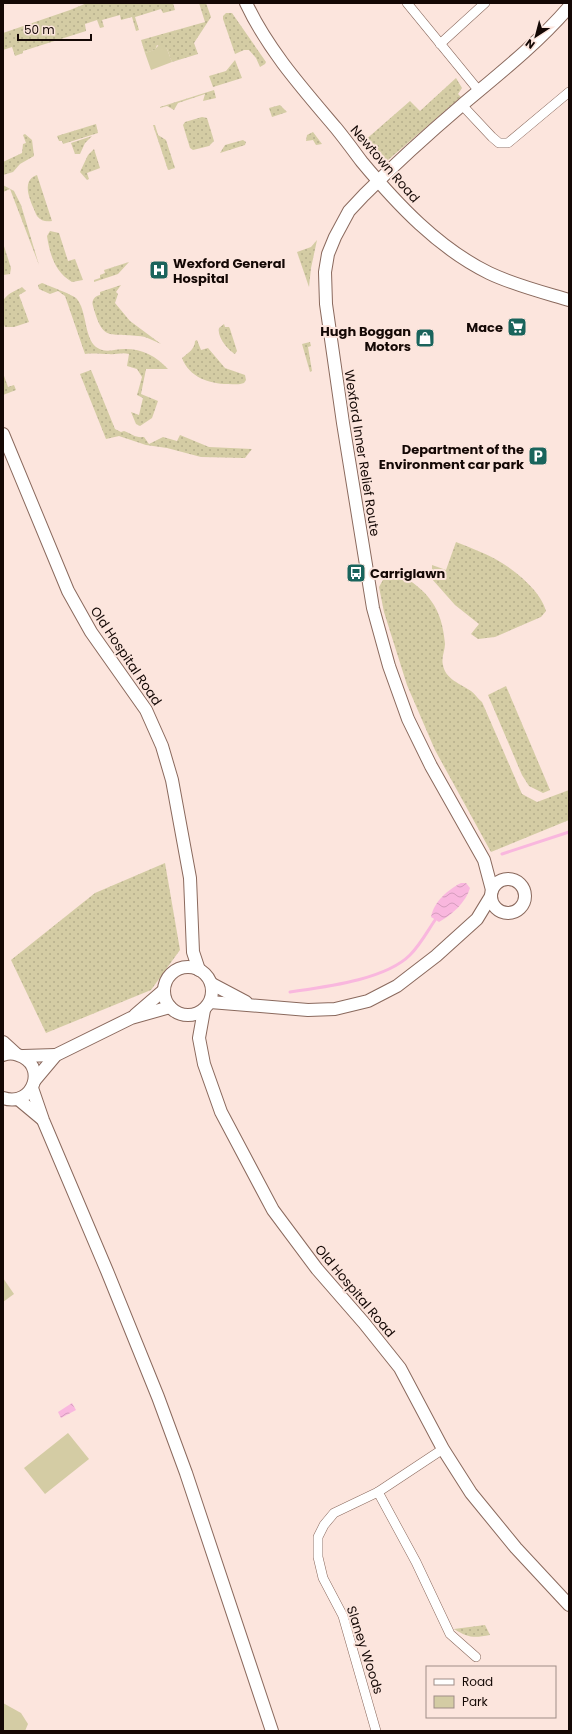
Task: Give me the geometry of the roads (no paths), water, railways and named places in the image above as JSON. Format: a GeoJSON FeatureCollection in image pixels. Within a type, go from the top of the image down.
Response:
{"type":"FeatureCollection","features":[{"type":"Feature","properties":{"kind":"street","name":"Newtown Road"},"geometry":{"type":"LineString","coordinates":[[246,3],[281,62],[378,181],[413,217],[458,254],[489,273],[536,291],[569,300]]}},
{"type":"Feature","properties":{"kind":"street"},"geometry":{"type":"LineString","coordinates":[[407,3],[479,91]]}},
{"type":"Feature","properties":{"kind":"street"},"geometry":{"type":"LineString","coordinates":[[440,44],[485,3]]}},
{"type":"Feature","properties":{"kind":"street","name":"Wexford Inner Relief Route"},"geometry":{"type":"LineString","coordinates":[[491,893],[484,860],[418,740],[389,666],[373,608],[343,423],[326,304],[325,272],[328,254],[341,224],[349,211],[378,181],[550,27],[569,7]]}},
{"type":"Feature","properties":{"kind":"street"},"geometry":{"type":"LineString","coordinates":[[462,105],[492,137],[499,142],[508,143],[569,92]]}},
{"type":"Feature","properties":{"kind":"street","name":"Old Hospital Road"},"geometry":{"type":"LineString","coordinates":[[3,434],[68,592],[91,632],[146,710],[162,746],[172,780],[190,878],[193,952],[199,970]]}},
{"type":"Feature","properties":{"kind":"street","name":"Wexford Inner Relief Route"},"geometry":{"type":"LineString","coordinates":[[484,860],[508,880]]}},
{"type":"Feature","properties":{"kind":"street"},"geometry":{"type":"LineString","coordinates":[[207,1006],[250,1005],[308,1010],[335,1009],[368,1001],[398,986],[436,956],[477,920],[491,893],[496,884],[501,881],[508,880],[514,881],[520,885],[523,890],[523,903],[519,909],[514,912],[501,912],[495,908],[492,903],[491,893]]}},
{"type":"Feature","properties":{"kind":"street"},"geometry":{"type":"LineString","coordinates":[[477,920],[501,912]]}},
{"type":"Feature","properties":{"kind":"street"},"geometry":{"type":"LineString","coordinates":[[181,968],[193,952]]}},
{"type":"Feature","properties":{"kind":"street"},"geometry":{"type":"LineString","coordinates":[[190,967],[199,970],[207,975],[212,984],[213,993],[207,1006],[196,1015],[187,1016],[178,1013],[170,1007],[165,999],[164,990],[166,980],[172,973],[181,968],[190,967]]}},
{"type":"Feature","properties":{"kind":"street"},"geometry":{"type":"LineString","coordinates":[[212,984],[250,1005]]}},
{"type":"Feature","properties":{"kind":"street"},"geometry":{"type":"LineString","coordinates":[[131,1018],[164,990]]}},
{"type":"Feature","properties":{"kind":"street","name":"Old Hospital Road"},"geometry":{"type":"LineString","coordinates":[[199,1038],[207,1006]]}},
{"type":"Feature","properties":{"kind":"street"},"geometry":{"type":"LineString","coordinates":[[3,1098],[8,1100],[18,1099],[26,1095],[56,1055],[131,1018],[170,1007]]}},
{"type":"Feature","properties":{"kind":"street","name":"Old Hospital Road"},"geometry":{"type":"LineString","coordinates":[[187,1016],[199,1038],[204,1064],[221,1112],[273,1210],[317,1269],[364,1323],[400,1368],[443,1449],[471,1493],[516,1548],[569,1604]]}},
{"type":"Feature","properties":{"kind":"street"},"geometry":{"type":"LineString","coordinates":[[3,1042],[14,1055],[30,1062],[34,1070],[33,1084],[43,1120],[107,1271],[158,1397],[186,1473],[272,1731]]}},
{"type":"Feature","properties":{"kind":"street"},"geometry":{"type":"LineString","coordinates":[[14,1055],[56,1055]]}},
{"type":"Feature","properties":{"kind":"street"},"geometry":{"type":"LineString","coordinates":[[18,1099],[43,1120]]}},
{"type":"Feature","properties":{"kind":"street","name":"Slaney Woods"},"geometry":{"type":"LineString","coordinates":[[376,1731],[343,1616],[323,1578],[318,1557],[318,1537],[324,1525],[334,1513],[378,1492],[443,1449]]}},
{"type":"Feature","properties":{"kind":"street"},"geometry":{"type":"LineString","coordinates":[[378,1492],[416,1562],[450,1634],[476,1657]]}},
{"type":"Feature","properties":{"kind":"water"},"geometry":{"type":"Polygon","coordinates":[[[461,883],[466,883],[470,888],[458,908],[439,922],[431,917],[438,901],[451,889],[461,883]]]}},
{"type":"Feature","properties":{"kind":"water"},"geometry":{"type":"Polygon","coordinates":[[[72,1403],[76,1410],[61,1418],[58,1412],[72,1403]]]}},
{"type":"Feature","properties":{"kind":"waterway"},"geometry":{"type":"LineString","coordinates":[[502,854],[569,832]]}},
{"type":"Feature","properties":{"kind":"waterway"},"geometry":{"type":"LineString","coordinates":[[290,992],[336,985],[385,971],[399,964],[414,951],[435,920]]}},
{"type":"Feature","properties":{"kind":"place","name":"Wexford General Hospital"},"geometry":{"type":"Point","coordinates":[159,270]}},
{"type":"Feature","properties":{"kind":"place","name":"Mace"},"geometry":{"type":"Point","coordinates":[517,327]}},
{"type":"Feature","properties":{"kind":"place","name":"Hugh Boggan Motors"},"geometry":{"type":"Point","coordinates":[425,338]}},
{"type":"Feature","properties":{"kind":"place","name":"Department of the Environment car park"},"geometry":{"type":"Point","coordinates":[538,456]}},
{"type":"Feature","properties":{"kind":"place","name":"Carriglawn"},"geometry":{"type":"Point","coordinates":[356,573]}}]}
